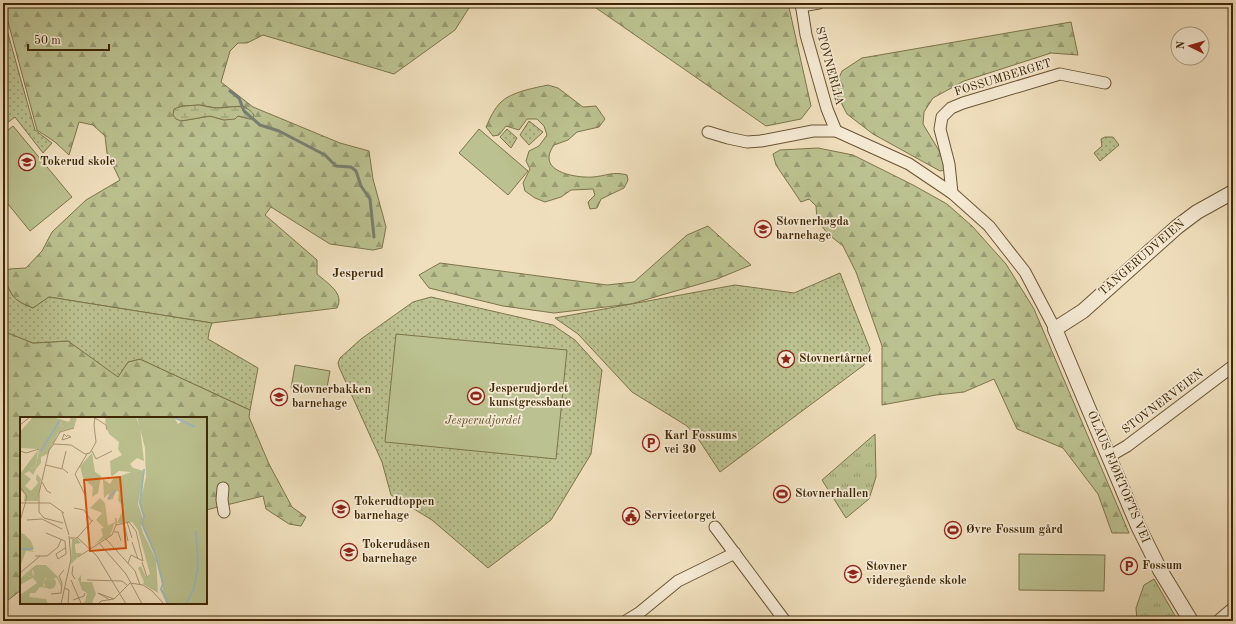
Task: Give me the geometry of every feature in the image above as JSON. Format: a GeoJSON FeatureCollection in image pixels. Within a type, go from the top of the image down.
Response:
{"type":"FeatureCollection","features":[{"type":"Feature","properties":{"kind":"street","name":"STOVNERLIA"},"geometry":{"type":"LineString","coordinates":[[819,3],[801,4],[806,35],[827,109],[836,131]]}},
{"type":"Feature","properties":{"kind":"street","name":"FOSSUMBERGET"},"geometry":{"type":"LineString","coordinates":[[952,193],[949,164],[940,129],[942,117],[951,108],[1060,74],[1105,83]]}},
{"type":"Feature","properties":{"kind":"street"},"geometry":{"type":"LineString","coordinates":[[708,132],[747,142],[761,141],[813,131],[836,131],[909,164],[952,193],[989,226],[1025,272],[1055,329]]}},
{"type":"Feature","properties":{"kind":"street","name":"TANGERUDVEIEN"},"geometry":{"type":"LineString","coordinates":[[1055,329],[1082,312],[1177,226],[1210,204],[1233,192]]}},
{"type":"Feature","properties":{"kind":"street","name":"OLAUS FJØRTOFTS VEI"},"geometry":{"type":"LineString","coordinates":[[1055,329],[1108,457],[1148,547],[1166,582],[1191,621]]}},
{"type":"Feature","properties":{"kind":"street","name":"STOVNERVEIEN"},"geometry":{"type":"LineString","coordinates":[[1108,457],[1126,446],[1233,366]]}},
{"type":"Feature","properties":{"kind":"street"},"geometry":{"type":"LineString","coordinates":[[223,488],[222,500],[224,512]]}},
{"type":"Feature","properties":{"kind":"street"},"geometry":{"type":"LineString","coordinates":[[716,527],[785,621]]}},
{"type":"Feature","properties":{"kind":"street"},"geometry":{"type":"LineString","coordinates":[[626,621],[640,613],[678,581],[735,553]]}},
{"type":"Feature","properties":{"kind":"street"},"geometry":{"type":"LineString","coordinates":[[1220,621],[1233,610]]}},
{"type":"Feature","properties":{"kind":"green space"},"geometry":{"type":"Polygon","coordinates":[[[3,3],[472,3],[455,30],[394,74],[263,35],[247,43],[238,43],[230,51],[221,82],[253,107],[340,143],[369,151],[373,179],[386,227],[382,248],[373,250],[330,244],[271,207],[265,215],[317,260],[317,274],[337,293],[339,303],[337,308],[212,323],[49,297],[33,308],[17,300],[11,293],[3,276],[9,269],[26,268],[42,251],[52,232],[86,200],[120,180],[107,153],[105,136],[93,125],[79,122],[69,155],[55,142],[37,130],[3,3]],[[199,105],[182,106],[181,121],[210,116],[224,120],[238,116],[250,119],[246,107],[216,108],[199,105]]]}},
{"type":"Feature","properties":{"kind":"green space"},"geometry":{"type":"Polygon","coordinates":[[[589,3],[788,3],[811,106],[801,119],[766,126],[589,3]]]}},
{"type":"Feature","properties":{"kind":"green space"},"geometry":{"type":"Polygon","coordinates":[[[3,16],[35,130],[52,143],[43,153],[15,117],[3,126],[3,16]]]}},
{"type":"Feature","properties":{"kind":"green space"},"geometry":{"type":"Polygon","coordinates":[[[1071,22],[1078,55],[1051,53],[964,81],[933,98],[924,112],[923,124],[938,149],[944,162],[945,170],[940,171],[873,134],[847,114],[834,89],[842,71],[862,58],[1071,22]]]}},
{"type":"Feature","properties":{"kind":"green space"},"geometry":{"type":"Polygon","coordinates":[[[548,85],[558,88],[583,107],[596,106],[605,119],[599,127],[577,132],[568,140],[554,145],[549,155],[550,163],[554,167],[559,171],[573,176],[587,177],[614,174],[627,175],[628,180],[624,188],[601,199],[597,208],[590,209],[588,202],[595,195],[593,189],[571,190],[561,197],[545,202],[535,198],[525,191],[523,183],[530,169],[526,161],[529,151],[539,146],[547,135],[544,126],[537,119],[527,119],[519,130],[506,126],[499,135],[493,136],[486,127],[496,108],[505,99],[523,91],[548,85]]]}},
{"type":"Feature","properties":{"kind":"green space"},"geometry":{"type":"Polygon","coordinates":[[[199,105],[216,108],[242,107],[247,108],[254,115],[253,119],[238,116],[235,119],[224,120],[210,116],[181,121],[176,119],[173,115],[174,109],[183,106],[199,105]]]}},
{"type":"Feature","properties":{"kind":"green space"},"geometry":{"type":"Polygon","coordinates":[[[529,121],[543,132],[529,145],[520,135],[529,121]]]}},
{"type":"Feature","properties":{"kind":"green space"},"geometry":{"type":"Polygon","coordinates":[[[13,126],[72,197],[30,231],[3,198],[3,134],[13,126]]]}},
{"type":"Feature","properties":{"kind":"green space"},"geometry":{"type":"Polygon","coordinates":[[[479,129],[528,171],[508,195],[459,153],[479,129]]]}},
{"type":"Feature","properties":{"kind":"green space"},"geometry":{"type":"Polygon","coordinates":[[[507,129],[517,138],[511,148],[500,137],[507,129]]]}},
{"type":"Feature","properties":{"kind":"green space"},"geometry":{"type":"Polygon","coordinates":[[[1105,137],[1113,137],[1119,145],[1100,161],[1094,153],[1102,146],[1101,139],[1105,137]]]}},
{"type":"Feature","properties":{"kind":"green space"},"geometry":{"type":"Polygon","coordinates":[[[818,148],[853,155],[947,204],[972,226],[1006,264],[1034,309],[1129,533],[1112,533],[1098,494],[1063,448],[1017,429],[994,379],[964,392],[936,395],[882,405],[882,346],[856,272],[843,246],[828,234],[817,220],[816,206],[809,199],[801,202],[776,165],[773,154],[780,150],[818,148]]]}},
{"type":"Feature","properties":{"kind":"green space"},"geometry":{"type":"Polygon","coordinates":[[[708,226],[751,265],[717,279],[631,304],[554,313],[503,306],[429,288],[419,275],[440,263],[607,285],[634,282],[687,235],[708,226]]]}},
{"type":"Feature","properties":{"kind":"green space"},"geometry":{"type":"Polygon","coordinates":[[[840,273],[870,349],[864,365],[720,472],[699,440],[687,426],[632,392],[578,334],[555,318],[735,285],[794,293],[840,273]]]}},
{"type":"Feature","properties":{"kind":"green space"},"geometry":{"type":"Polygon","coordinates":[[[3,276],[17,300],[33,308],[49,297],[212,323],[208,339],[258,368],[250,410],[140,359],[128,362],[118,377],[68,341],[33,343],[3,331],[3,276]]]}},
{"type":"Feature","properties":{"kind":"green space","name":"Jesperudjordet"},"geometry":{"type":"Polygon","coordinates":[[[431,297],[553,325],[575,340],[602,370],[591,454],[551,520],[488,568],[432,520],[391,495],[382,462],[338,363],[340,358],[361,339],[413,302],[431,297]]]}},
{"type":"Feature","properties":{"kind":"green space"},"geometry":{"type":"Polygon","coordinates":[[[3,331],[33,343],[68,341],[118,376],[128,362],[140,359],[250,410],[249,417],[269,464],[292,507],[306,517],[301,526],[289,524],[266,509],[263,496],[207,510],[207,417],[20,417],[20,591],[3,604],[3,331]]]}},
{"type":"Feature","properties":{"kind":"green space","name":"Jesperudjordet kunstgressbane"},"geometry":{"type":"Polygon","coordinates":[[[396,334],[567,350],[556,459],[385,442],[396,334]]]}},
{"type":"Feature","properties":{"kind":"green space"},"geometry":{"type":"Polygon","coordinates":[[[295,365],[330,371],[326,393],[291,388],[295,365]]]}},
{"type":"Feature","properties":{"kind":"green space"},"geometry":{"type":"Polygon","coordinates":[[[875,434],[876,477],[869,499],[846,518],[822,480],[875,434]]]}},
{"type":"Feature","properties":{"kind":"green space"},"geometry":{"type":"Polygon","coordinates":[[[1019,554],[1105,555],[1104,591],[1019,590],[1019,554]]]}},
{"type":"Feature","properties":{"kind":"green space"},"geometry":{"type":"Polygon","coordinates":[[[1154,579],[1178,621],[1137,621],[1136,608],[1144,585],[1154,579]]]}},
{"type":"Feature","properties":{"kind":"waterway"},"geometry":{"type":"LineString","coordinates":[[230,91],[239,98],[244,111],[260,125],[279,131],[325,155],[336,166],[351,167],[356,171],[361,186],[370,199],[374,237]]}},
{"type":"Feature","properties":{"kind":"place","name":"Tokerud skole"},"geometry":{"type":"Point","coordinates":[27,162]}},
{"type":"Feature","properties":{"kind":"place","name":"Stovnerhøgda barnehage"},"geometry":{"type":"Point","coordinates":[763,229]}},
{"type":"Feature","properties":{"kind":"place","name":"Stovnertårnet"},"geometry":{"type":"Point","coordinates":[786,359]}},
{"type":"Feature","properties":{"kind":"place","name":"Jesperudjordet kunstgressbane"},"geometry":{"type":"Point","coordinates":[476,396]}},
{"type":"Feature","properties":{"kind":"place","name":"Stovnerbakken barnehage"},"geometry":{"type":"Point","coordinates":[279,397]}},
{"type":"Feature","properties":{"kind":"place","name":"Karl Fossums vei 30"},"geometry":{"type":"Point","coordinates":[651,443]}},
{"type":"Feature","properties":{"kind":"place","name":"Stovnerhallen"},"geometry":{"type":"Point","coordinates":[782,494]}},
{"type":"Feature","properties":{"kind":"place","name":"Tokerudtoppen barnehage"},"geometry":{"type":"Point","coordinates":[341,509]}},
{"type":"Feature","properties":{"kind":"place","name":"Servicetorget"},"geometry":{"type":"Point","coordinates":[631,516]}},
{"type":"Feature","properties":{"kind":"place","name":"Øvre Fossum gård"},"geometry":{"type":"Point","coordinates":[953,530]}},
{"type":"Feature","properties":{"kind":"place","name":"Tokerudåsen barnehage"},"geometry":{"type":"Point","coordinates":[349,552]}},
{"type":"Feature","properties":{"kind":"place","name":"Fossum"},"geometry":{"type":"Point","coordinates":[1129,566]}},
{"type":"Feature","properties":{"kind":"place","name":"Stovner videregående skole"},"geometry":{"type":"Point","coordinates":[853,574]}},
{"type":"Feature","properties":{"kind":"district","name":"Jesperud"},"geometry":{"type":"Point","coordinates":[358,273]}}]}
